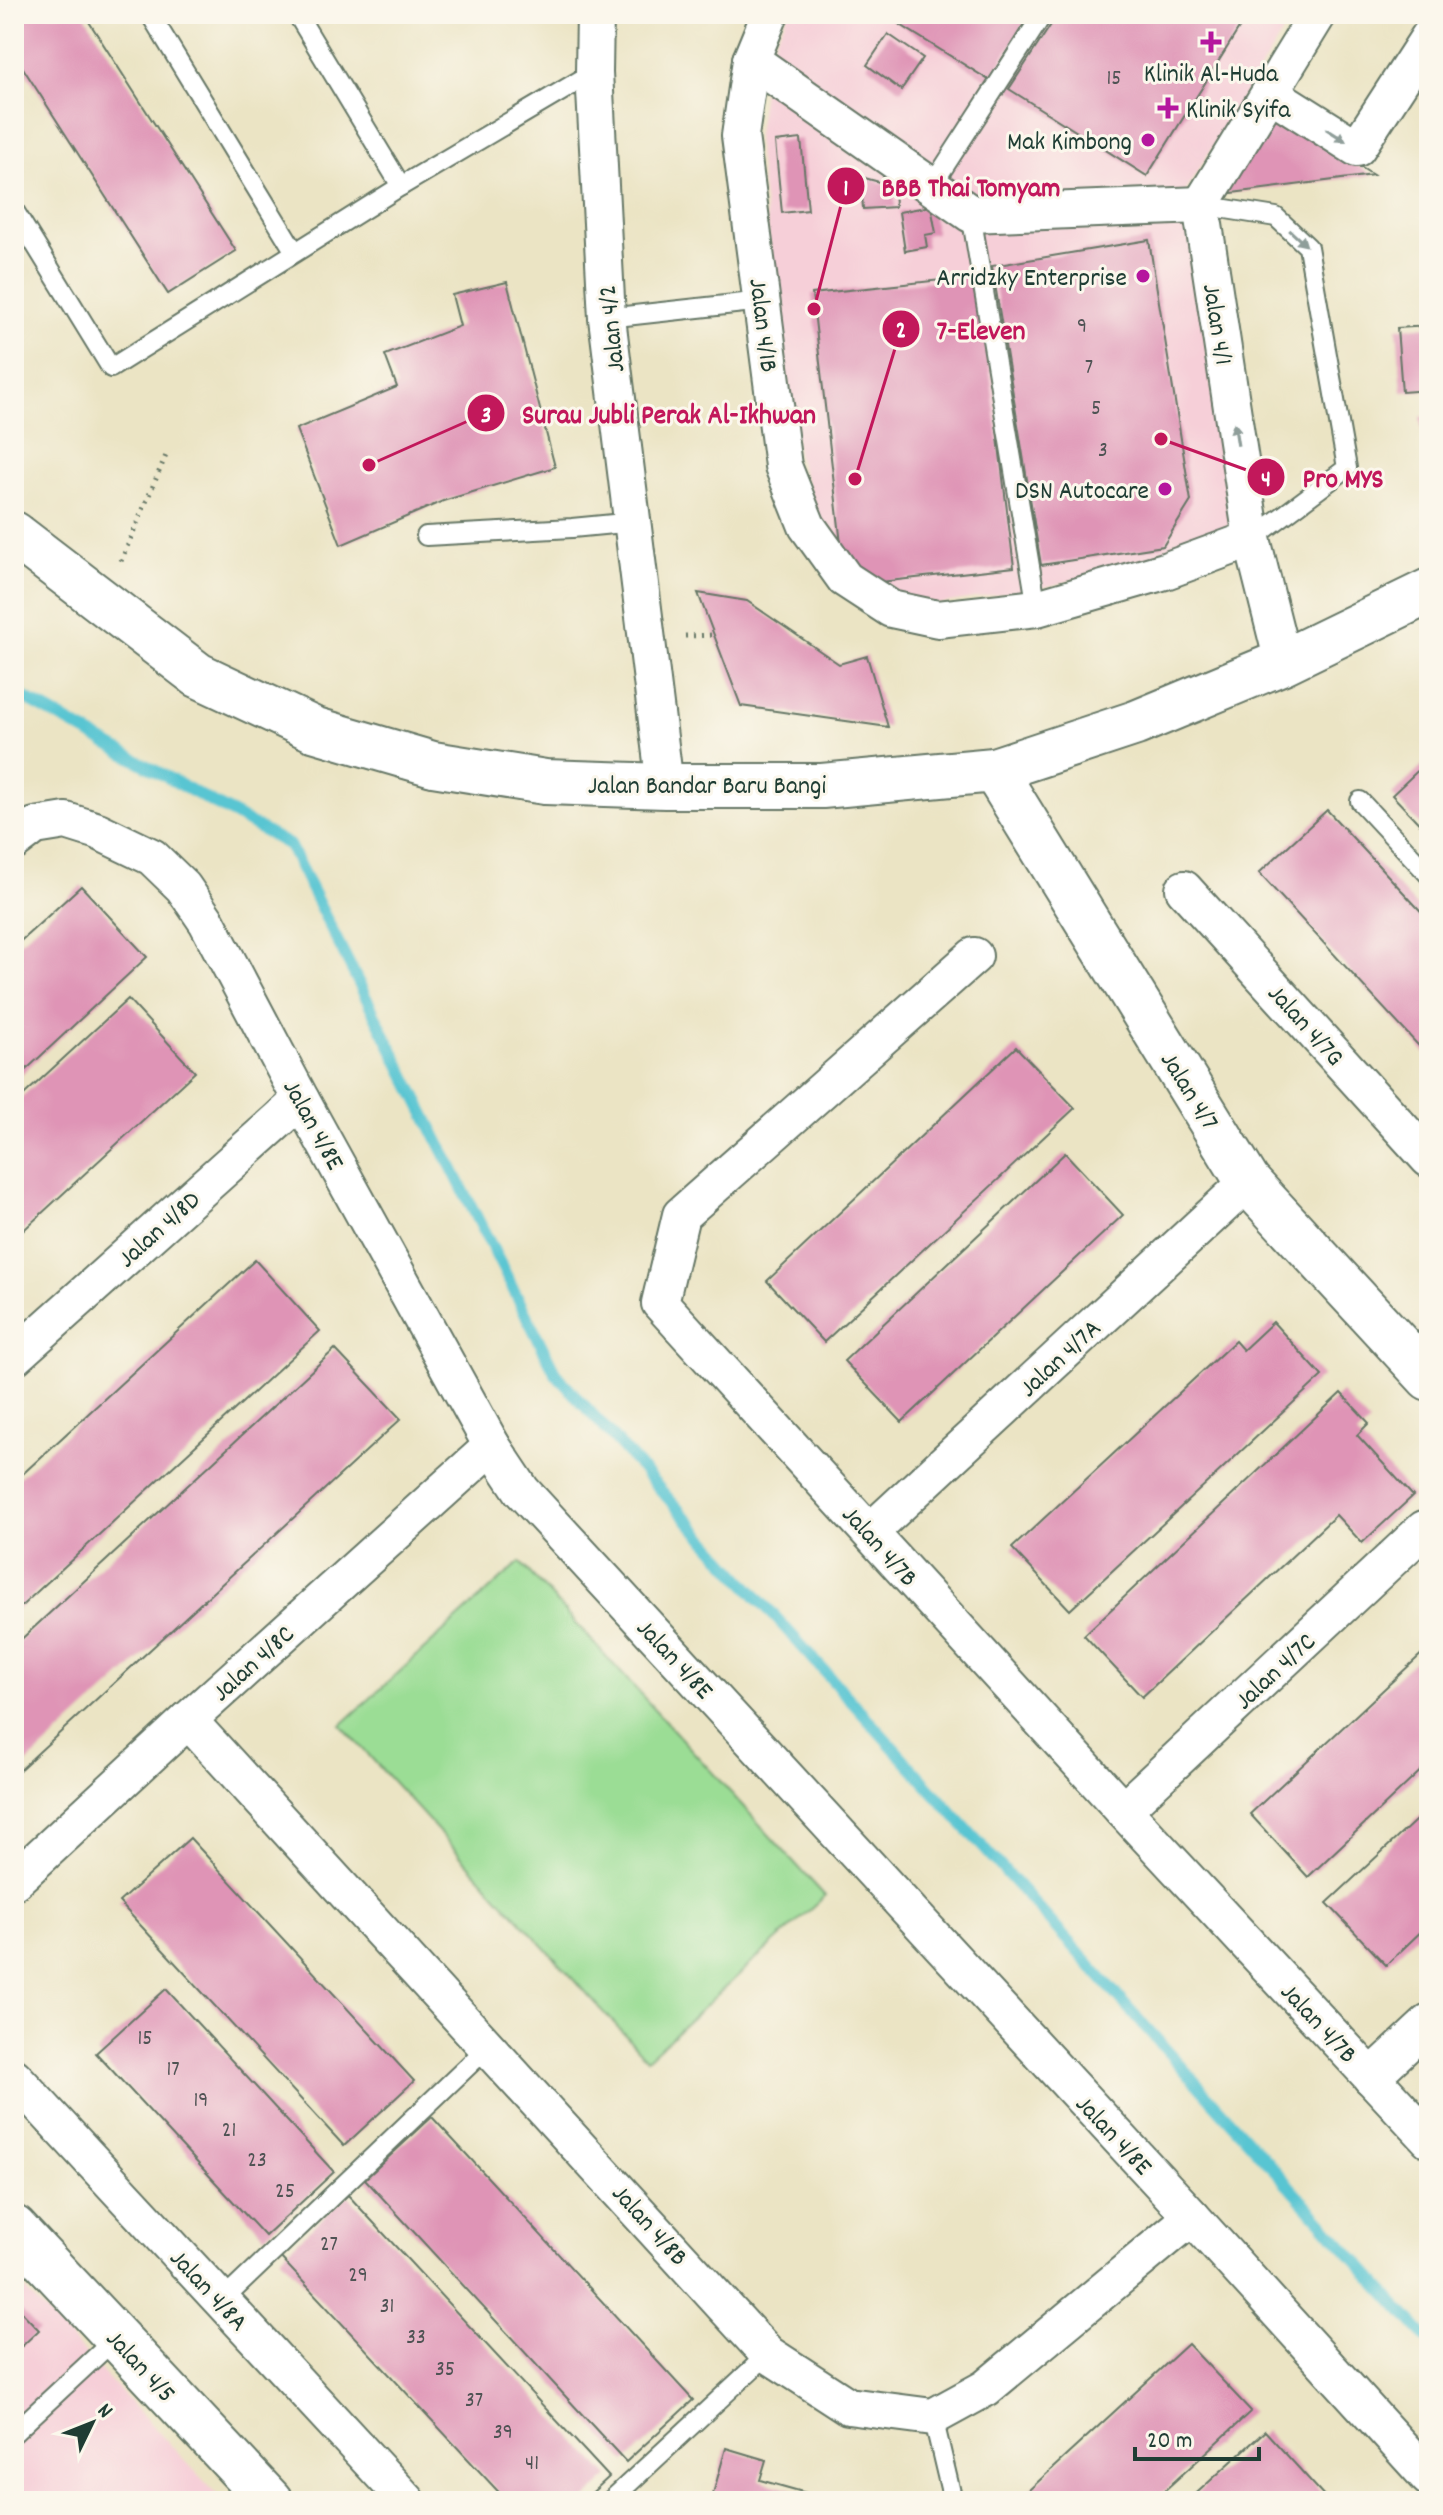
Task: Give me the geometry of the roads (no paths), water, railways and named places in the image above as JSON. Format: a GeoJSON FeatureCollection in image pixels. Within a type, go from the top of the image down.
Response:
{"type":"FeatureCollection","features":[{"type":"Feature","properties":{"kind":"street","name":"Jalan 4/2"},"geometry":{"type":"LineString","coordinates":[[595,14],[594,72],[607,318],[665,786]]}},
{"type":"Feature","properties":{"kind":"street","name":"Jalan 4/1B"},"geometry":{"type":"LineString","coordinates":[[770,14],[751,60],[740,136],[783,466],[807,526],[845,579],[891,609],[938,619],[1037,608],[1165,571],[1252,539]]}},
{"type":"Feature","properties":{"kind":"street"},"geometry":{"type":"LineString","coordinates":[[751,60],[971,214],[1201,205],[1318,14]]}},
{"type":"Feature","properties":{"kind":"street"},"geometry":{"type":"LineString","coordinates":[[1270,93],[1357,148],[1429,37]]}},
{"type":"Feature","properties":{"kind":"street","name":"Jalan 4/1"},"geometry":{"type":"LineString","coordinates":[[1201,205],[1252,539],[1283,662]]}},
{"type":"Feature","properties":{"kind":"street","name":"Jalan Bandar Baru Bangi"},"geometry":{"type":"LineString","coordinates":[[14,534],[198,675],[313,729],[433,764],[545,782],[822,786],[994,770],[1136,723],[1283,662],[1429,591]]}},
{"type":"Feature","properties":{"kind":"street","name":"Jalan 4/7"},"geometry":{"type":"LineString","coordinates":[[994,770],[1248,1182],[1429,1378]]}},
{"type":"Feature","properties":{"kind":"street","name":"Jalan 4/8E"},"geometry":{"type":"LineString","coordinates":[[14,842],[35,826],[66,821],[98,831],[152,857],[183,887],[207,922],[301,1100],[492,1446],[522,1491],[1429,2478]]}},
{"type":"Feature","properties":{"kind":"street","name":"Jalan 4/7G"},"geometry":{"type":"LineString","coordinates":[[1184,889],[1429,1159]]}},
{"type":"Feature","properties":{"kind":"street","name":"Jalan 4/7B"},"geometry":{"type":"LineString","coordinates":[[974,956],[681,1215],[660,1303],[1123,1810],[1429,2139]]}},
{"type":"Feature","properties":{"kind":"street","name":"Jalan 4/8D"},"geometry":{"type":"LineString","coordinates":[[14,1357],[301,1100]]}},
{"type":"Feature","properties":{"kind":"street","name":"Jalan 4/7A"},"geometry":{"type":"LineString","coordinates":[[870,1532],[1248,1182]]}},
{"type":"Feature","properties":{"kind":"street","name":"Jalan 4/8C"},"geometry":{"type":"LineString","coordinates":[[14,1881],[492,1446]]}},
{"type":"Feature","properties":{"kind":"street","name":"Jalan 4/7C"},"geometry":{"type":"LineString","coordinates":[[1123,1810],[1424,1529]]}},
{"type":"Feature","properties":{"kind":"street","name":"Jalan 4/8B"},"geometry":{"type":"LineString","coordinates":[[188,1720],[768,2354],[848,2406],[933,2417]]}},
{"type":"Feature","properties":{"kind":"street"},"geometry":{"type":"LineString","coordinates":[[1371,2077],[1429,2023]]}},
{"type":"Feature","properties":{"kind":"street","name":"Jalan 4/8A"},"geometry":{"type":"LineString","coordinates":[[14,2077],[407,2501]]}},
{"type":"Feature","properties":{"kind":"street"},"geometry":{"type":"LineString","coordinates":[[933,2417],[986,2388],[1192,2217]]}},
{"type":"Feature","properties":{"kind":"street","name":"Jalan 4/5"},"geometry":{"type":"LineString","coordinates":[[14,2228],[270,2501]]}},
{"type":"Feature","properties":{"kind":"lane"},"geometry":{"type":"LineString","coordinates":[[150,14],[295,252]]}},
{"type":"Feature","properties":{"kind":"lane"},"geometry":{"type":"LineString","coordinates":[[297,14],[401,186]]}},
{"type":"Feature","properties":{"kind":"lane"},"geometry":{"type":"LineString","coordinates":[[931,187],[1043,14]]}},
{"type":"Feature","properties":{"kind":"lane"},"geometry":{"type":"LineString","coordinates":[[14,210],[111,368],[401,186],[594,72]]}},
{"type":"Feature","properties":{"kind":"lane"},"geometry":{"type":"LineString","coordinates":[[1201,205],[1276,217],[1308,247],[1347,468],[1252,539]]}},
{"type":"Feature","properties":{"kind":"lane"},"geometry":{"type":"LineString","coordinates":[[971,214],[1037,608]]}},
{"type":"Feature","properties":{"kind":"lane"},"geometry":{"type":"LineString","coordinates":[[607,318],[762,301]]}},
{"type":"Feature","properties":{"kind":"lane"},"geometry":{"type":"LineString","coordinates":[[426,536],[634,522]]}},
{"type":"Feature","properties":{"kind":"lane"},"geometry":{"type":"LineString","coordinates":[[1360,801],[1429,875]]}},
{"type":"Feature","properties":{"kind":"lane"},"geometry":{"type":"LineString","coordinates":[[222,2301],[489,2046]]}},
{"type":"Feature","properties":{"kind":"lane"},"geometry":{"type":"LineString","coordinates":[[14,2433],[116,2338]]}},
{"type":"Feature","properties":{"kind":"lane"},"geometry":{"type":"LineString","coordinates":[[610,2501],[768,2354]]}},
{"type":"Feature","properties":{"kind":"lane"},"geometry":{"type":"LineString","coordinates":[[933,2417],[953,2501]]}},
{"type":"Feature","properties":{"kind":"waterway"},"geometry":{"type":"LineString","coordinates":[[14,692],[289,845],[556,1374],[1429,2341]]}},
{"type":"Feature","properties":{"kind":"place","name":"Klinik Al-Huda"},"geometry":{"type":"Point","coordinates":[1211,42]}},
{"type":"Feature","properties":{"kind":"place","name":"Klinik Syifa"},"geometry":{"type":"Point","coordinates":[1168,108]}},
{"type":"Feature","properties":{"kind":"place","name":"Mak Kimbong"},"geometry":{"type":"Point","coordinates":[1148,140]}},
{"type":"Feature","properties":{"kind":"place","name":"Arridzky Enterprise"},"geometry":{"type":"Point","coordinates":[1143,276]}},
{"type":"Feature","properties":{"kind":"place","name":"BBB Thai Tomyam"},"geometry":{"type":"Point","coordinates":[814,309]}},
{"type":"Feature","properties":{"kind":"place","name":"Pro MYS"},"geometry":{"type":"Point","coordinates":[1161,439]}},
{"type":"Feature","properties":{"kind":"place","name":"Surau Jubli Perak Al-Ikhwan"},"geometry":{"type":"Point","coordinates":[369,465]}},
{"type":"Feature","properties":{"kind":"place","name":"7-Eleven"},"geometry":{"type":"Point","coordinates":[855,479]}},
{"type":"Feature","properties":{"kind":"place","name":"DSN Autocare"},"geometry":{"type":"Point","coordinates":[1165,489]}}]}
